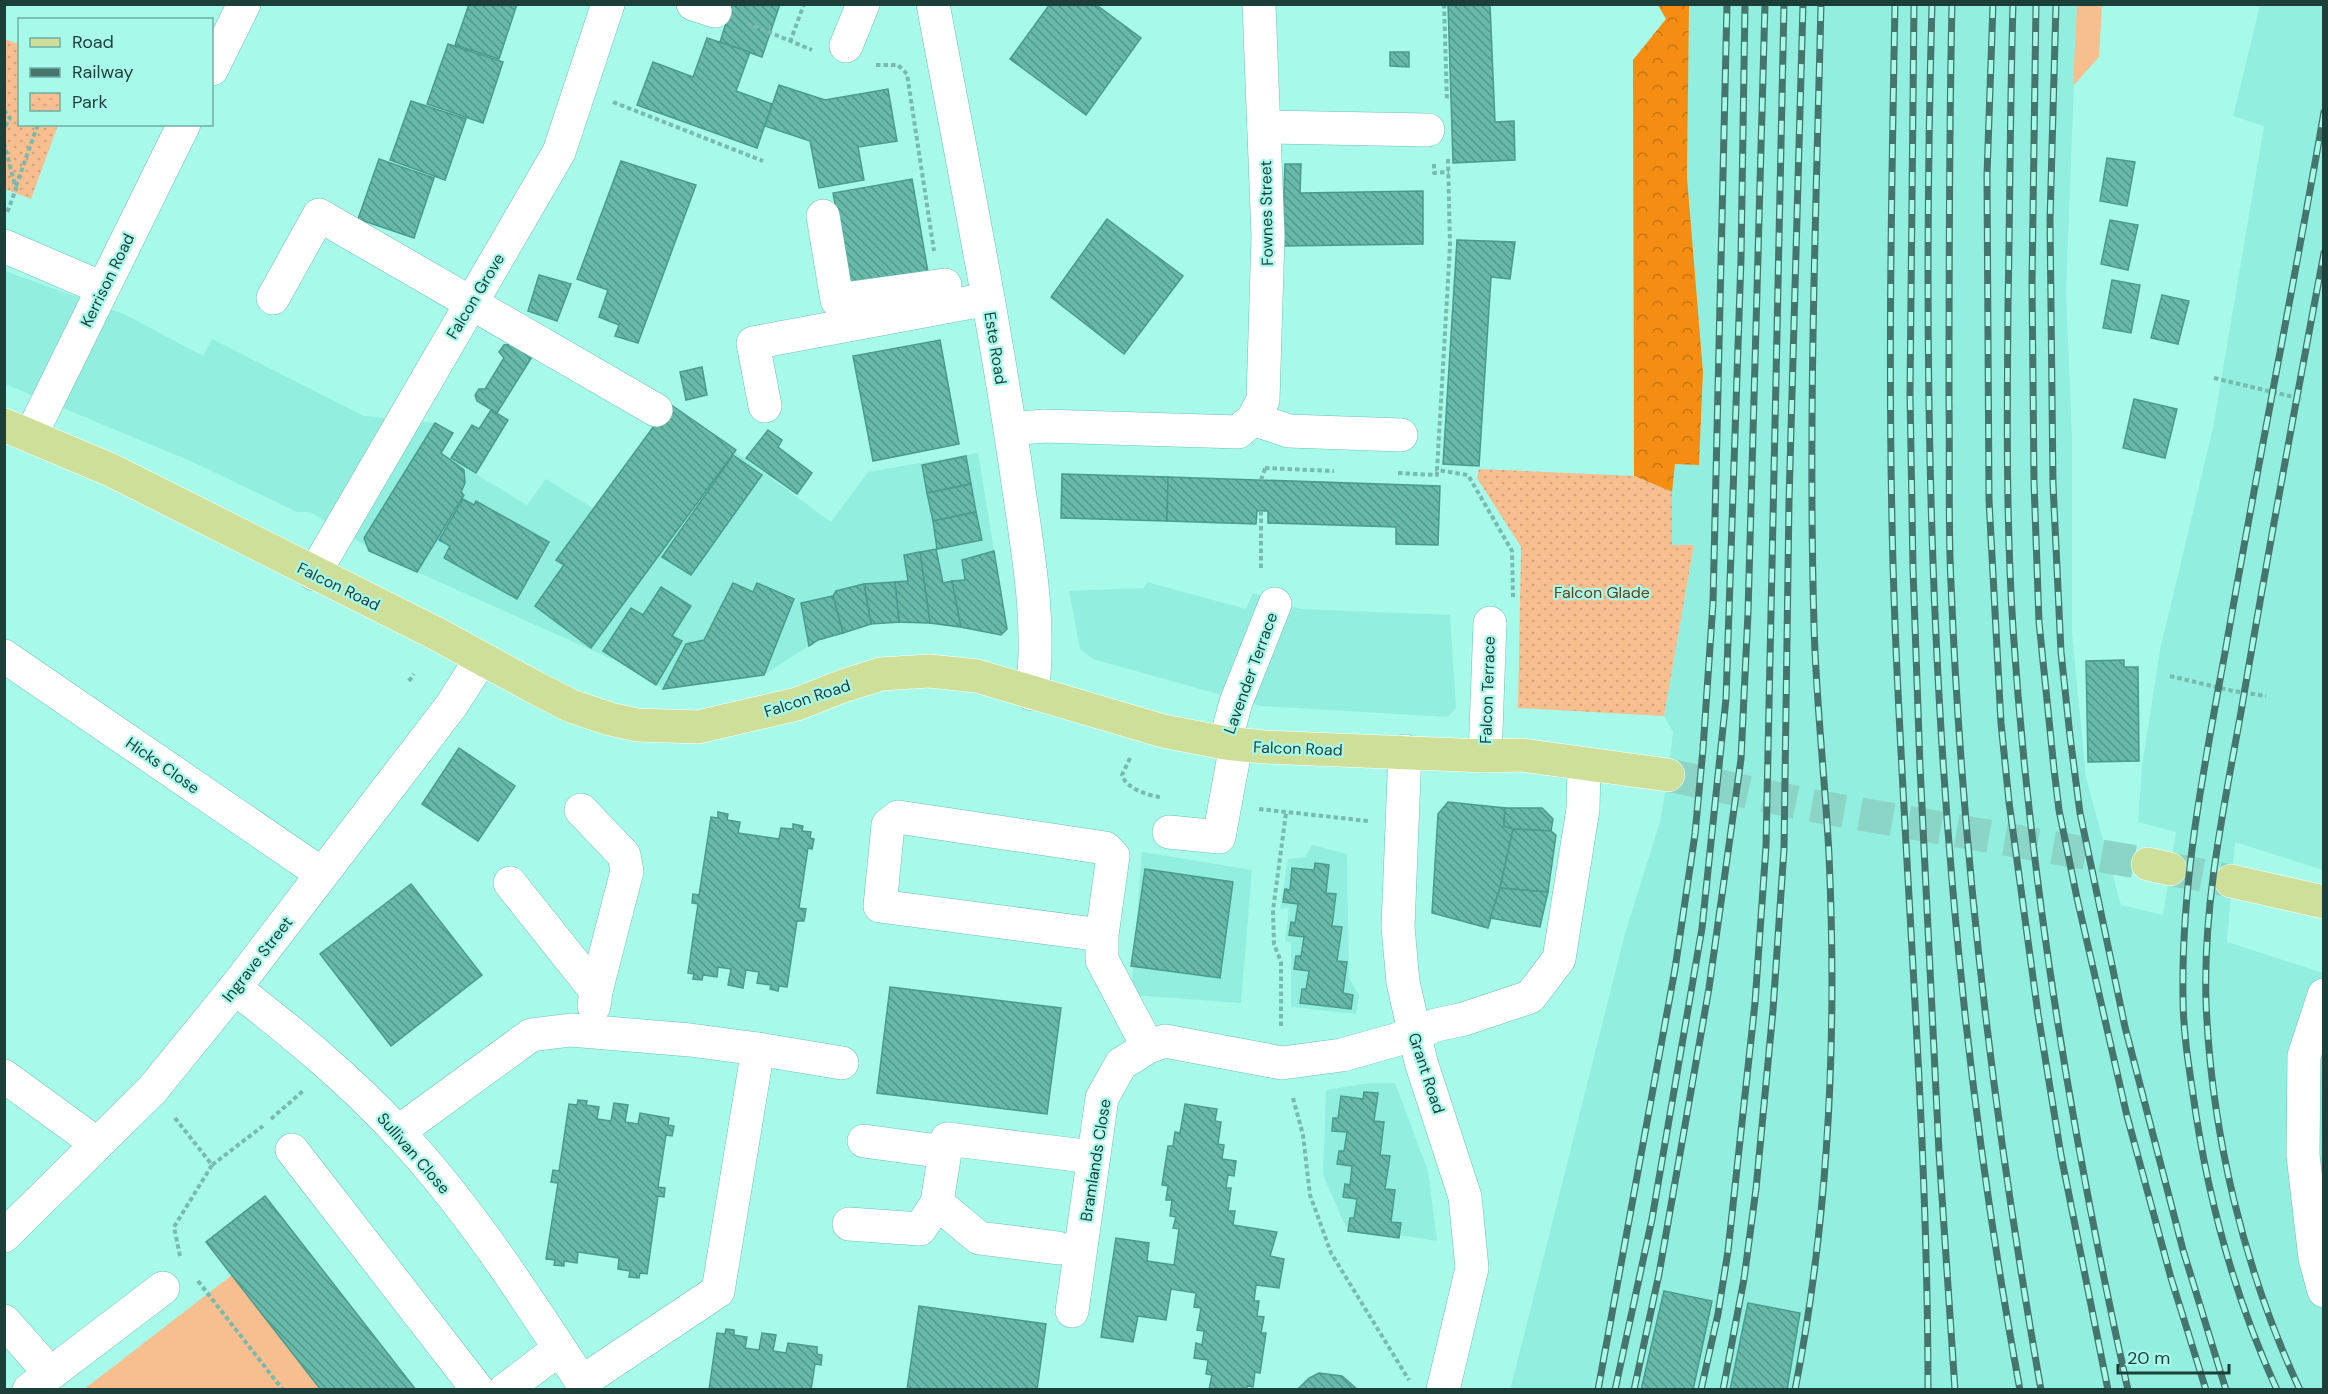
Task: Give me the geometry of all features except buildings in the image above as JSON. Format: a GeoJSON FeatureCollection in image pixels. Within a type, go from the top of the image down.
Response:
{"type":"FeatureCollection","features":[{"type":"Feature","properties":{"kind":"main road","name":"Falcon Road"},"geometry":{"type":"LineString","coordinates":[[18,430],[111,470],[437,634],[571,706],[628,723],[663,727],[698,727],[732,721],[797,704],[880,674],[909,671],[977,676],[1163,731],[1230,744],[1485,756],[1522,755],[1668,775]]}},
{"type":"Feature","properties":{"kind":"main road"},"geometry":{"type":"LineString","coordinates":[[2231,881],[2324,902]]}},
{"type":"Feature","properties":{"kind":"street"},"geometry":{"type":"LineString","coordinates":[[213,67],[244,4]]}},
{"type":"Feature","properties":{"kind":"street","name":"Falcon Grove"},"geometry":{"type":"LineString","coordinates":[[314,574],[559,152],[608,4]]}},
{"type":"Feature","properties":{"kind":"street"},"geometry":{"type":"LineString","coordinates":[[843,55],[863,4]]}},
{"type":"Feature","properties":{"kind":"street","name":"Este Road"},"geometry":{"type":"LineString","coordinates":[[933,4],[1010,429],[1032,588],[1037,645],[1032,694]]}},
{"type":"Feature","properties":{"kind":"street","name":"Fownes Street"},"geometry":{"type":"LineString","coordinates":[[1253,419],[1263,400],[1268,236],[1259,4]]}},
{"type":"Feature","properties":{"kind":"street","name":"Kerrison Road"},"geometry":{"type":"LineString","coordinates":[[18,430],[102,288],[183,126]]}},
{"type":"Feature","properties":{"kind":"street"},"geometry":{"type":"LineString","coordinates":[[1264,127],[1441,130]]}},
{"type":"Feature","properties":{"kind":"street"},"geometry":{"type":"LineString","coordinates":[[273,297],[319,215],[656,410]]}},
{"type":"Feature","properties":{"kind":"street"},"geometry":{"type":"LineString","coordinates":[[824,216],[837,300],[939,287],[986,288]]}},
{"type":"Feature","properties":{"kind":"street"},"geometry":{"type":"LineString","coordinates":[[4,246],[102,288]]}},
{"type":"Feature","properties":{"kind":"street"},"geometry":{"type":"LineString","coordinates":[[765,406],[753,343],[986,288]]}},
{"type":"Feature","properties":{"kind":"street"},"geometry":{"type":"LineString","coordinates":[[1010,429],[1044,426],[1238,432],[1253,419],[1289,431],[1401,435]]}},
{"type":"Feature","properties":{"kind":"street","name":"Lavender Terrace"},"geometry":{"type":"LineString","coordinates":[[1169,832],[1219,837],[1236,702],[1275,604]]}},
{"type":"Feature","properties":{"kind":"street","name":"Falcon Terrace"},"geometry":{"type":"LineString","coordinates":[[1485,756],[1490,623]]}},
{"type":"Feature","properties":{"kind":"street","name":"Hicks Close"},"geometry":{"type":"LineString","coordinates":[[4,656],[322,874]]}},
{"type":"Feature","properties":{"kind":"street","name":"Ingrave Street"},"geometry":{"type":"LineString","coordinates":[[4,1236],[152,1090],[235,988],[451,706],[481,659]]}},
{"type":"Feature","properties":{"kind":"street","name":"Grant Road"},"geometry":{"type":"LineString","coordinates":[[1405,751],[1398,927],[1403,982],[1413,1035],[1465,1197],[1472,1268],[1428,1388]]}},
{"type":"Feature","properties":{"kind":"street","name":"Bramlands Close"},"geometry":{"type":"LineString","coordinates":[[1072,1311],[1102,1098],[1121,1064],[1148,1047],[1165,1041],[1282,1063],[1342,1055],[1413,1035],[1438,1024],[1464,1019],[1530,997],[1559,959],[1583,809],[1584,765]]}},
{"type":"Feature","properties":{"kind":"street"},"geometry":{"type":"LineString","coordinates":[[581,810],[624,855],[627,871],[596,991],[591,1032]]}},
{"type":"Feature","properties":{"kind":"street"},"geometry":{"type":"LineString","coordinates":[[1102,935],[880,906],[888,825],[898,817],[1105,848],[1113,856],[1102,935],[1102,960],[1148,1047]]}},
{"type":"Feature","properties":{"kind":"street"},"geometry":{"type":"LineString","coordinates":[[510,883],[596,991]]}},
{"type":"Feature","properties":{"kind":"street","name":"Sullivan Close"},"geometry":{"type":"LineString","coordinates":[[235,988],[332,1066],[398,1132],[429,1167],[504,1266],[584,1386]]}},
{"type":"Feature","properties":{"kind":"street"},"geometry":{"type":"LineString","coordinates":[[2324,995],[2304,1056],[2303,1155],[2315,1258],[2324,1291]]}},
{"type":"Feature","properties":{"kind":"street"},"geometry":{"type":"LineString","coordinates":[[398,1132],[531,1035],[572,1030],[758,1049],[842,1063]]}},
{"type":"Feature","properties":{"kind":"street"},"geometry":{"type":"LineString","coordinates":[[584,1386],[718,1291],[758,1049]]}},
{"type":"Feature","properties":{"kind":"street"},"geometry":{"type":"LineString","coordinates":[[4,1076],[96,1143]]}},
{"type":"Feature","properties":{"kind":"street"},"geometry":{"type":"LineString","coordinates":[[849,1224],[920,1229],[937,1203],[947,1139],[1093,1157]]}},
{"type":"Feature","properties":{"kind":"street"},"geometry":{"type":"LineString","coordinates":[[864,1141],[945,1152]]}},
{"type":"Feature","properties":{"kind":"street"},"geometry":{"type":"LineString","coordinates":[[292,1150],[478,1389]]}},
{"type":"Feature","properties":{"kind":"street"},"geometry":{"type":"LineString","coordinates":[[937,1203],[979,1238],[1058,1248]]}},
{"type":"Feature","properties":{"kind":"street"},"geometry":{"type":"LineString","coordinates":[[4,1321],[39,1381],[163,1288]]}},
{"type":"Feature","properties":{"kind":"street"},"geometry":{"type":"LineString","coordinates":[[505,1389],[559,1348]]}},
{"type":"Feature","properties":{"kind":"path"},"geometry":{"type":"LineString","coordinates":[[790,42],[804,4]]}},
{"type":"Feature","properties":{"kind":"path"},"geometry":{"type":"LineString","coordinates":[[1444,4],[1441,130],[1449,172],[1450,246],[1437,470],[1468,475],[1512,551],[1514,620],[1490,623]]}},
{"type":"Feature","properties":{"kind":"path"},"geometry":{"type":"LineString","coordinates":[[704,8],[771,31],[790,42],[843,55],[898,64],[907,74],[939,287]]}},
{"type":"Feature","properties":{"kind":"path"},"geometry":{"type":"LineString","coordinates":[[579,88],[763,161]]}},
{"type":"Feature","properties":{"kind":"path"},"geometry":{"type":"LineString","coordinates":[[4,110],[9,118],[4,128]]}},
{"type":"Feature","properties":{"kind":"path"},"geometry":{"type":"LineString","coordinates":[[4,219],[37,126]]}},
{"type":"Feature","properties":{"kind":"path"},"geometry":{"type":"LineString","coordinates":[[4,143],[15,187]]}},
{"type":"Feature","properties":{"kind":"path"},"geometry":{"type":"LineString","coordinates":[[1434,163],[1434,173],[1449,172]]}},
{"type":"Feature","properties":{"kind":"path"},"geometry":{"type":"LineString","coordinates":[[2214,378],[2302,399]]}},
{"type":"Feature","properties":{"kind":"path"},"geometry":{"type":"LineString","coordinates":[[1422,467],[1423,474]]}},
{"type":"Feature","properties":{"kind":"path"},"geometry":{"type":"LineString","coordinates":[[1261,511],[1262,584],[1275,604]]}},
{"type":"Feature","properties":{"kind":"path"},"geometry":{"type":"LineString","coordinates":[[410,681],[414,674]]}},
{"type":"Feature","properties":{"kind":"path"},"geometry":{"type":"LineString","coordinates":[[2170,676],[2233,692],[2266,696]]}},
{"type":"Feature","properties":{"kind":"path"},"geometry":{"type":"LineString","coordinates":[[1281,1037],[1281,962],[1274,944],[1273,910],[1286,813],[1366,820],[1400,837]]}},
{"type":"Feature","properties":{"kind":"path"},"geometry":{"type":"LineString","coordinates":[[184,1263],[180,1258],[174,1227],[212,1165],[266,1124],[332,1066]]}},
{"type":"Feature","properties":{"kind":"path"},"geometry":{"type":"LineString","coordinates":[[1288,1089],[1297,1105],[1310,1195],[1331,1253],[1428,1388]]}},
{"type":"Feature","properties":{"kind":"path"},"geometry":{"type":"LineString","coordinates":[[152,1090],[212,1165]]}},
{"type":"Feature","properties":{"kind":"path"},"geometry":{"type":"LineString","coordinates":[[195,1278],[283,1389]]}},
{"type":"Feature","properties":{"kind":"shaded area"},"geometry":{"type":"Polygon","coordinates":[[[1689,5],[2077,5],[2066,292],[2072,438],[2072,634],[2086,778],[2121,905],[2163,915],[2176,832],[2138,822],[2142,766],[2160,650],[2213,428],[2264,126],[2233,116],[2260,5],[2323,5],[2323,870],[2235,842],[2227,942],[2323,973],[2323,1389],[1510,1390],[1626,930],[1660,822],[1668,775],[1673,732],[1664,716],[1694,546],[1672,545],[1672,492],[1675,464],[1699,465],[1703,372],[1687,177],[1689,5]]]}},
{"type":"Feature","properties":{"kind":"shaded area"},"geometry":{"type":"Polygon","coordinates":[[[5,271],[126,315],[203,356],[212,339],[364,416],[435,423],[453,433],[441,453],[527,505],[546,479],[596,510],[670,404],[831,522],[868,472],[978,453],[1007,629],[1001,635],[937,624],[876,623],[818,640],[764,675],[663,689],[632,668],[417,572],[369,548],[310,512],[297,512],[195,463],[5,384],[5,271]]]}},
{"type":"Feature","properties":{"kind":"shaded area"},"geometry":{"type":"Polygon","coordinates":[[[1147,582],[1246,609],[1253,593],[1300,609],[1450,615],[1456,708],[1448,717],[1261,706],[1093,659],[1080,649],[1069,591],[1144,588],[1147,582]]]}},
{"type":"Feature","properties":{"kind":"shaded area"},"geometry":{"type":"Polygon","coordinates":[[[1312,845],[1347,854],[1349,978],[1359,995],[1356,1014],[1291,1007],[1291,943],[1285,941],[1289,908],[1280,909],[1288,859],[1305,857],[1312,845]]]}},
{"type":"Feature","properties":{"kind":"shaded area"},"geometry":{"type":"Polygon","coordinates":[[[1142,852],[1252,870],[1241,1003],[1131,995],[1142,852]]]}},
{"type":"Feature","properties":{"kind":"shaded area"},"geometry":{"type":"Polygon","coordinates":[[[1370,1083],[1395,1083],[1428,1171],[1437,1241],[1346,1227],[1323,1175],[1326,1090],[1370,1083]]]}},
{"type":"Feature","properties":{"kind":"green space"},"geometry":{"type":"Polygon","coordinates":[[[1658,5],[1689,5],[1687,177],[1703,372],[1699,465],[1675,464],[1672,492],[1634,476],[1633,60],[1666,19],[1658,5]]]}},
{"type":"Feature","properties":{"kind":"green space"},"geometry":{"type":"Polygon","coordinates":[[[2077,5],[2102,5],[2099,57],[2073,86],[2077,5]]]}},
{"type":"Feature","properties":{"kind":"green space"},"geometry":{"type":"Polygon","coordinates":[[[4,39],[18,44],[18,126],[58,126],[31,199],[5,189],[4,39]]]}},
{"type":"Feature","properties":{"kind":"green space","name":"Falcon Glade"},"geometry":{"type":"Polygon","coordinates":[[[1479,469],[1634,476],[1672,492],[1672,545],[1694,545],[1664,716],[1518,708],[1521,547],[1477,478],[1479,469]]]}},
{"type":"Feature","properties":{"kind":"green space"},"geometry":{"type":"Polygon","coordinates":[[[232,1275],[321,1390],[83,1390],[232,1275]]]}},
{"type":"Feature","properties":{"kind":"tunnel"},"geometry":{"type":"LineString","coordinates":[[1668,775],[1809,805],[2148,864]]}},
{"type":"Feature","properties":{"kind":"tunnel"},"geometry":{"type":"LineString","coordinates":[[2170,869],[2231,881]]}},
{"type":"Feature","properties":{"kind":"railway"},"geometry":{"type":"LineString","coordinates":[[1598,1390],[1675,969],[1695,834],[1703,749],[1713,603],[1727,4]]}},
{"type":"Feature","properties":{"kind":"railway"},"geometry":{"type":"LineString","coordinates":[[1615,1390],[1652,1219],[1702,928],[1726,699],[1741,258],[1745,4]]}},
{"type":"Feature","properties":{"kind":"railway"},"geometry":{"type":"LineString","coordinates":[[1634,1390],[1659,1274],[1709,988],[1741,759],[1748,613],[1765,4]]}},
{"type":"Feature","properties":{"kind":"railway"},"geometry":{"type":"LineString","coordinates":[[1701,1390],[1718,1314],[1728,1251],[1755,1003],[1766,846],[1784,4]]}},
{"type":"Feature","properties":{"kind":"railway"},"geometry":{"type":"LineString","coordinates":[[1723,1390],[1744,1279],[1756,1189],[1773,1010],[1784,849],[1789,501],[1803,4]]}},
{"type":"Feature","properties":{"kind":"railway"},"geometry":{"type":"LineString","coordinates":[[1795,1390],[1816,1258],[1823,1191],[1831,1056],[1829,855],[1815,654],[1812,547],[1813,314],[1821,4]]}},
{"type":"Feature","properties":{"kind":"railway"},"geometry":{"type":"LineString","coordinates":[[1895,4],[1890,314],[1891,469],[1899,720],[1924,1198],[1928,1390]]}},
{"type":"Feature","properties":{"kind":"railway"},"geometry":{"type":"LineString","coordinates":[[1914,4],[1910,394],[1913,569],[1939,1152],[1955,1390]]}},
{"type":"Feature","properties":{"kind":"railway"},"geometry":{"type":"LineString","coordinates":[[1932,4],[1928,352],[1939,700],[1951,873],[1969,1046],[1991,1219],[2020,1390]]}},
{"type":"Feature","properties":{"kind":"railway"},"geometry":{"type":"LineString","coordinates":[[1952,4],[1949,204],[1949,516],[1956,685],[1982,989],[2009,1190],[2041,1390]]}},
{"type":"Feature","properties":{"kind":"railway"},"geometry":{"type":"LineString","coordinates":[[1993,4],[1987,175],[1989,500],[2001,723],[2009,802],[2038,1014],[2061,1155],[2108,1390]]}},
{"type":"Feature","properties":{"kind":"railway"},"geometry":{"type":"LineString","coordinates":[[2013,4],[2008,306],[2009,548],[2013,628],[2030,820],[2056,1011],[2089,1201],[2128,1390]]}},
{"type":"Feature","properties":{"kind":"railway"},"geometry":{"type":"LineString","coordinates":[[2036,4],[2032,282],[2034,482],[2039,622],[2059,810],[2127,1116],[2171,1278],[2206,1390]]}},
{"type":"Feature","properties":{"kind":"railway"},"geometry":{"type":"LineString","coordinates":[[2056,4],[2050,220],[2053,484],[2061,652],[2070,736],[2080,813],[2125,1027],[2183,1250],[2226,1390]]}},
{"type":"Feature","properties":{"kind":"railway"},"geometry":{"type":"LineString","coordinates":[[2277,1390],[2235,1282],[2214,1208],[2189,1070],[2183,997],[2183,953],[2190,865],[2203,777],[2324,112]]}},
{"type":"Feature","properties":{"kind":"railway"},"geometry":{"type":"LineString","coordinates":[[2300,1390],[2262,1297],[2234,1200],[2223,1150],[2209,1051],[2206,965],[2216,856],[2281,482],[2324,253]]}}]}
